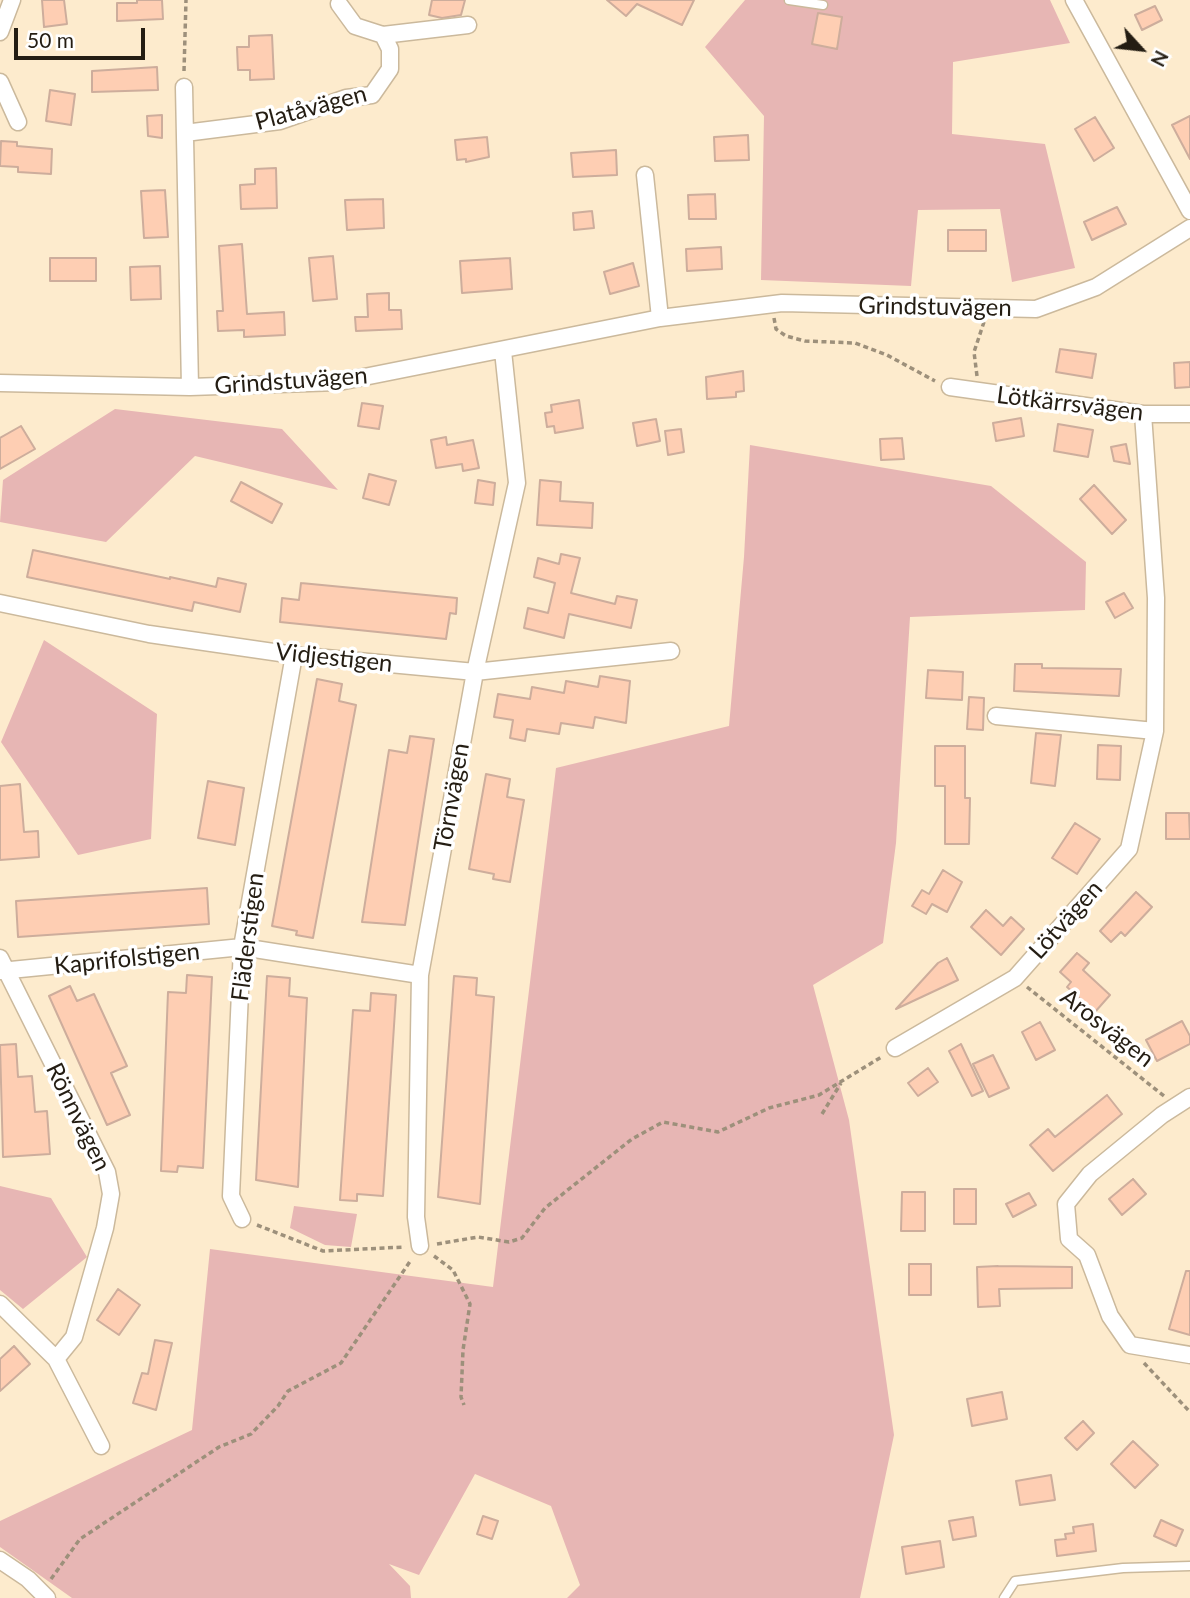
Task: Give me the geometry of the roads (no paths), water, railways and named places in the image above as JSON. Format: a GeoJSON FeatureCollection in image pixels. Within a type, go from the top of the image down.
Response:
{"type":"FeatureCollection","features":[{"type":"Feature","properties":{"kind":"street"},"geometry":{"type":"LineString","coordinates":[[0,32],[12,0]]}},
{"type":"Feature","properties":{"kind":"street"},"geometry":{"type":"LineString","coordinates":[[1074,0],[1190,211]]}},
{"type":"Feature","properties":{"kind":"street"},"geometry":{"type":"LineString","coordinates":[[339,4],[355,26],[383,36],[468,25]]}},
{"type":"Feature","properties":{"kind":"street","name":"Platåvägen"},"geometry":{"type":"LineString","coordinates":[[185,133],[280,121],[346,98],[372,95],[390,69],[390,49],[383,36]]}},
{"type":"Feature","properties":{"kind":"street"},"geometry":{"type":"LineString","coordinates":[[0,82],[18,122]]}},
{"type":"Feature","properties":{"kind":"street"},"geometry":{"type":"LineString","coordinates":[[184,87],[190,387]]}},
{"type":"Feature","properties":{"kind":"street"},"geometry":{"type":"LineString","coordinates":[[645,175],[660,318]]}},
{"type":"Feature","properties":{"kind":"street","name":"Grindstuvägen"},"geometry":{"type":"LineString","coordinates":[[0,383],[190,387],[340,382],[660,318],[782,303],[1036,309],[1096,288],[1190,228]]}},
{"type":"Feature","properties":{"kind":"street","name":"Törnvägen"},"geometry":{"type":"LineString","coordinates":[[421,1247],[416,1217],[420,975],[475,672],[517,483],[503,351]]}},
{"type":"Feature","properties":{"kind":"street","name":"Lötkärrsvägen"},"geometry":{"type":"LineString","coordinates":[[950,387],[1143,414],[1190,414]]}},
{"type":"Feature","properties":{"kind":"street","name":"Lötvägen"},"geometry":{"type":"LineString","coordinates":[[895,1048],[1015,978],[1129,849],[1155,731],[1156,598],[1143,414]]}},
{"type":"Feature","properties":{"kind":"street","name":"Vidjestigen"},"geometry":{"type":"LineString","coordinates":[[0,603],[149,634],[294,655],[475,672],[671,651]]}},
{"type":"Feature","properties":{"kind":"street","name":"Fläderstigen"},"geometry":{"type":"LineString","coordinates":[[242,1219],[231,1196],[242,947],[294,655]]}},
{"type":"Feature","properties":{"kind":"street"},"geometry":{"type":"LineString","coordinates":[[996,716],[1155,731]]}},
{"type":"Feature","properties":{"kind":"street","name":"Kaprifolstigen"},"geometry":{"type":"LineString","coordinates":[[2,967],[242,947],[420,975]]}},
{"type":"Feature","properties":{"kind":"street","name":"Rönnvägen"},"geometry":{"type":"LineString","coordinates":[[2,967],[107,1172],[111,1194],[105,1228],[74,1337],[56,1359]]}},
{"type":"Feature","properties":{"kind":"street"},"geometry":{"type":"LineString","coordinates":[[1183,1101],[1090,1174],[1066,1204],[1069,1239],[1087,1255],[1110,1316],[1129,1345],[1190,1355]]}},
{"type":"Feature","properties":{"kind":"street"},"geometry":{"type":"LineString","coordinates":[[0,1304],[56,1359],[102,1447]]}},
{"type":"Feature","properties":{"kind":"street"},"geometry":{"type":"LineString","coordinates":[[0,1560],[28,1579],[45,1596]]}},
{"type":"Feature","properties":{"kind":"lane"},"geometry":{"type":"LineString","coordinates":[[789,0],[823,5]]}},
{"type":"Feature","properties":{"kind":"lane"},"geometry":{"type":"LineString","coordinates":[[1004,1598],[1015,1581],[1123,1568],[1190,1566]]}}]}
